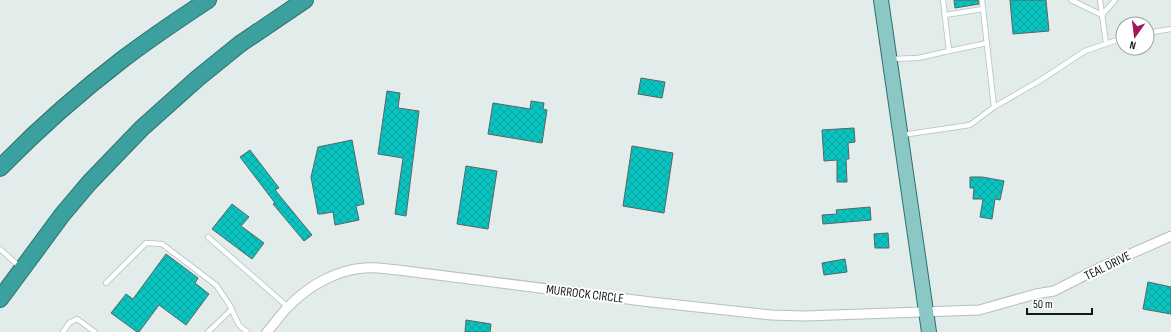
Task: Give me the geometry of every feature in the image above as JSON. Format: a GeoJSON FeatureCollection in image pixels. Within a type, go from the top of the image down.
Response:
{"type":"FeatureCollection","features":[{"type":"Feature","properties":{"kind":"highway"},"geometry":{"type":"LineString","coordinates":[[0,168],[15,152],[66,105],[122,60],[208,0]]}},
{"type":"Feature","properties":{"kind":"highway"},"geometry":{"type":"LineString","coordinates":[[0,299],[62,215],[89,183],[142,128],[198,78],[240,44],[304,0]]}},
{"type":"Feature","properties":{"kind":"main road"},"geometry":{"type":"LineString","coordinates":[[881,0],[929,332]]}},
{"type":"Feature","properties":{"kind":"street","name":"TEAL DRIVE"},"geometry":{"type":"LineString","coordinates":[[926,311],[979,310],[1036,294],[1054,291],[1101,267],[1171,236]]}},
{"type":"Feature","properties":{"kind":"street","name":"MURROCK CIRCLE"},"geometry":{"type":"LineString","coordinates":[[267,332],[288,307],[312,286],[328,278],[351,270],[365,268],[398,270],[651,302],[771,315],[804,316],[926,311]]}},
{"type":"Feature","properties":{"kind":"lane"},"geometry":{"type":"LineString","coordinates":[[943,0],[949,51]]}},
{"type":"Feature","properties":{"kind":"lane"},"geometry":{"type":"LineString","coordinates":[[982,0],[994,107]]}},
{"type":"Feature","properties":{"kind":"lane"},"geometry":{"type":"LineString","coordinates":[[1071,0],[1102,15]]}},
{"type":"Feature","properties":{"kind":"lane"},"geometry":{"type":"LineString","coordinates":[[1100,0],[1106,43]]}},
{"type":"Feature","properties":{"kind":"lane"},"geometry":{"type":"LineString","coordinates":[[1102,15],[1115,0]]}},
{"type":"Feature","properties":{"kind":"lane"},"geometry":{"type":"LineString","coordinates":[[945,15],[983,9]]}},
{"type":"Feature","properties":{"kind":"lane"},"geometry":{"type":"LineString","coordinates":[[1155,32],[1171,29]]}},
{"type":"Feature","properties":{"kind":"lane"},"geometry":{"type":"LineString","coordinates":[[900,135],[970,125],[994,107],[1040,80],[1084,51],[1115,40]]}},
{"type":"Feature","properties":{"kind":"lane"},"geometry":{"type":"LineString","coordinates":[[890,59],[918,58],[987,43]]}},
{"type":"Feature","properties":{"kind":"lane"},"geometry":{"type":"LineString","coordinates":[[208,237],[288,307]]}},
{"type":"Feature","properties":{"kind":"lane"},"geometry":{"type":"LineString","coordinates":[[106,284],[146,243],[162,244],[216,285],[232,309],[240,325],[247,332]]}},
{"type":"Feature","properties":{"kind":"lane"},"geometry":{"type":"LineString","coordinates":[[0,249],[23,269]]}},
{"type":"Feature","properties":{"kind":"lane"},"geometry":{"type":"LineString","coordinates":[[208,332],[232,309]]}},
{"type":"Feature","properties":{"kind":"lane"},"geometry":{"type":"LineString","coordinates":[[63,332],[69,323],[77,319],[94,332]]}},
{"type":"Feature","properties":{"kind":"building"},"geometry":{"type":"Polygon","coordinates":[[[954,0],[978,0],[979,4],[955,8],[954,0]]]}},
{"type":"Feature","properties":{"kind":"building"},"geometry":{"type":"Polygon","coordinates":[[[1010,0],[1046,0],[1049,31],[1013,34],[1010,0]]]}},
{"type":"Feature","properties":{"kind":"building"},"geometry":{"type":"Polygon","coordinates":[[[641,78],[665,82],[662,98],[638,94],[641,78]]]}},
{"type":"Feature","properties":{"kind":"building"},"geometry":{"type":"Polygon","coordinates":[[[387,91],[400,93],[398,108],[419,111],[406,216],[395,214],[403,158],[378,154],[387,91]]]}},
{"type":"Feature","properties":{"kind":"building"},"geometry":{"type":"Polygon","coordinates":[[[531,101],[544,103],[543,109],[547,110],[542,143],[488,134],[493,103],[530,109],[531,101]]]}},
{"type":"Feature","properties":{"kind":"building"},"geometry":{"type":"Polygon","coordinates":[[[854,128],[855,142],[848,143],[849,159],[846,159],[847,182],[837,182],[837,160],[824,161],[822,130],[854,128]]]}},
{"type":"Feature","properties":{"kind":"building"},"geometry":{"type":"Polygon","coordinates":[[[352,140],[364,204],[356,206],[359,220],[335,225],[333,212],[318,214],[311,177],[318,147],[352,140]]]}},
{"type":"Feature","properties":{"kind":"building"},"geometry":{"type":"Polygon","coordinates":[[[632,146],[673,153],[664,213],[623,206],[632,146]]]}},
{"type":"Feature","properties":{"kind":"building"},"geometry":{"type":"Polygon","coordinates":[[[250,150],[279,188],[275,190],[312,235],[304,241],[273,204],[275,203],[240,157],[250,150]]]}},
{"type":"Feature","properties":{"kind":"building"},"geometry":{"type":"Polygon","coordinates":[[[466,166],[497,171],[488,229],[457,224],[466,166]]]}},
{"type":"Feature","properties":{"kind":"building"},"geometry":{"type":"Polygon","coordinates":[[[970,177],[982,177],[1004,181],[1000,200],[995,199],[992,219],[980,217],[983,199],[973,199],[974,188],[970,188],[970,177]]]}},
{"type":"Feature","properties":{"kind":"building"},"geometry":{"type":"Polygon","coordinates":[[[232,204],[249,217],[241,226],[264,243],[252,259],[212,229],[232,204]]]}},
{"type":"Feature","properties":{"kind":"building"},"geometry":{"type":"Polygon","coordinates":[[[870,207],[871,220],[823,224],[822,215],[837,214],[836,210],[870,207]]]}},
{"type":"Feature","properties":{"kind":"building"},"geometry":{"type":"Polygon","coordinates":[[[888,233],[889,248],[875,248],[874,234],[888,233]]]}},
{"type":"Feature","properties":{"kind":"building"},"geometry":{"type":"Polygon","coordinates":[[[166,254],[198,278],[195,283],[209,294],[186,325],[159,305],[139,332],[137,332],[111,313],[126,294],[133,299],[166,254]]]}},
{"type":"Feature","properties":{"kind":"building"},"geometry":{"type":"Polygon","coordinates":[[[845,259],[847,272],[824,275],[822,263],[845,259]]]}},
{"type":"Feature","properties":{"kind":"building"},"geometry":{"type":"Polygon","coordinates":[[[1148,282],[1171,287],[1171,314],[1143,309],[1148,282]]]}},
{"type":"Feature","properties":{"kind":"building"},"geometry":{"type":"Polygon","coordinates":[[[466,320],[491,324],[490,332],[465,332],[466,320]]]}}]}
